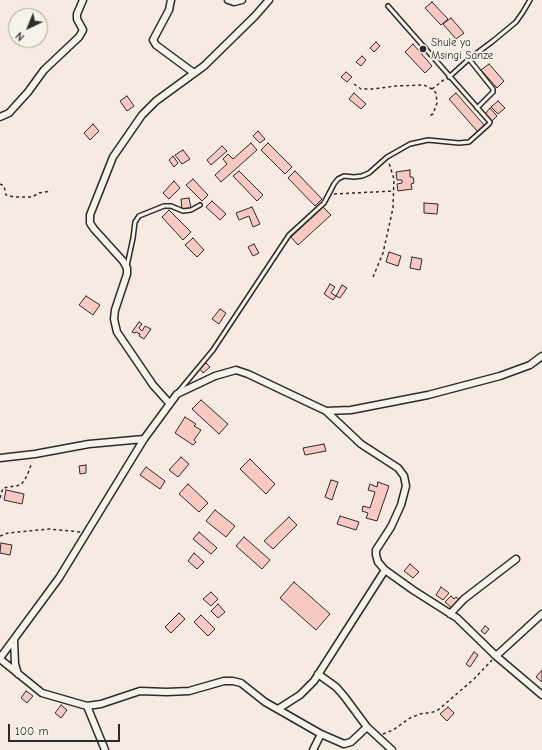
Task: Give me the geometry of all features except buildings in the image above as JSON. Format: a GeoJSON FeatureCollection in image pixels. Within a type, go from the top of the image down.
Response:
{"type":"FeatureCollection","features":[{"type":"Feature","properties":{"kind":"street"},"geometry":{"type":"LineString","coordinates":[[0,116],[9,113],[28,92],[44,70],[79,37],[82,30],[77,19],[77,14],[83,0]]}},
{"type":"Feature","properties":{"kind":"street"},"geometry":{"type":"LineString","coordinates":[[171,0],[169,10],[153,40],[156,46],[194,73]]}},
{"type":"Feature","properties":{"kind":"street"},"geometry":{"type":"LineString","coordinates":[[228,0],[234,2],[242,0]]}},
{"type":"Feature","properties":{"kind":"street"},"geometry":{"type":"LineString","coordinates":[[170,404],[153,385],[117,332],[114,319],[115,310],[127,274],[127,268],[123,261],[94,229],[90,223],[90,215],[113,157],[142,115],[156,101],[204,66],[256,16],[269,0]]}},
{"type":"Feature","properties":{"kind":"street"},"geometry":{"type":"LineString","coordinates":[[326,411],[351,410],[436,393],[500,376],[530,365],[542,356]]}},
{"type":"Feature","properties":{"kind":"street"},"geometry":{"type":"LineString","coordinates":[[367,727],[351,742],[344,744],[322,734],[266,702],[241,683],[233,681],[224,681],[189,691],[140,691],[101,704],[87,706],[42,693],[0,658],[59,578],[144,439],[177,394],[214,376],[236,370],[248,374],[326,411],[361,444],[398,468],[404,476],[406,486],[401,505],[391,527],[376,550],[378,562],[386,570],[413,590],[457,618],[496,656],[542,695]]}},
{"type":"Feature","properties":{"kind":"street"},"geometry":{"type":"LineString","coordinates":[[0,458],[35,454],[89,444],[144,439]]}},
{"type":"Feature","properties":{"kind":"street"},"geometry":{"type":"LineString","coordinates":[[450,614],[464,599],[516,559]]}},
{"type":"Feature","properties":{"kind":"street"},"geometry":{"type":"LineString","coordinates":[[278,709],[300,695],[314,681],[386,570]]}},
{"type":"Feature","properties":{"kind":"street"},"geometry":{"type":"LineString","coordinates":[[496,656],[542,614]]}},
{"type":"Feature","properties":{"kind":"street"},"geometry":{"type":"LineString","coordinates":[[14,640],[15,664],[18,674]]}},
{"type":"Feature","properties":{"kind":"street"},"geometry":{"type":"LineString","coordinates":[[318,674],[336,687],[367,727],[392,750]]}},
{"type":"Feature","properties":{"kind":"street"},"geometry":{"type":"LineString","coordinates":[[87,706],[105,750]]}},
{"type":"Feature","properties":{"kind":"street"},"geometry":{"type":"LineString","coordinates":[[313,750],[322,734]]}},
{"type":"Feature","properties":{"kind":"lane"},"geometry":{"type":"LineString","coordinates":[[449,77],[469,59],[516,22],[530,0]]}},
{"type":"Feature","properties":{"kind":"lane"},"geometry":{"type":"LineString","coordinates":[[177,394],[213,350],[289,235],[324,204],[338,179],[344,176],[354,177],[369,173],[387,157],[410,144],[428,140],[459,144],[469,142],[489,124],[490,122],[388,6]]}},
{"type":"Feature","properties":{"kind":"lane"},"geometry":{"type":"LineString","coordinates":[[469,59],[493,89],[493,92],[477,108]]}},
{"type":"Feature","properties":{"kind":"lane"},"geometry":{"type":"LineString","coordinates":[[127,268],[135,222],[139,216],[164,206],[171,206],[183,212],[200,205]]}},
{"type":"Feature","properties":{"kind":"path"},"geometry":{"type":"LineString","coordinates":[[432,89],[449,77]]}},
{"type":"Feature","properties":{"kind":"path"},"geometry":{"type":"LineString","coordinates":[[354,84],[361,89],[424,85],[436,93],[437,103],[433,114],[429,116]]}},
{"type":"Feature","properties":{"kind":"path"},"geometry":{"type":"LineString","coordinates":[[373,277],[383,254],[390,228],[394,179],[387,157]]}},
{"type":"Feature","properties":{"kind":"path"},"geometry":{"type":"LineString","coordinates":[[0,184],[4,186],[6,194],[14,197],[32,197],[39,193],[51,191]]}},
{"type":"Feature","properties":{"kind":"path"},"geometry":{"type":"LineString","coordinates":[[329,195],[394,191]]}},
{"type":"Feature","properties":{"kind":"path"},"geometry":{"type":"LineString","coordinates":[[0,498],[3,488],[21,485],[27,476],[35,454]]}},
{"type":"Feature","properties":{"kind":"path"},"geometry":{"type":"LineString","coordinates":[[0,536],[8,533],[49,529],[86,532]]}},
{"type":"Feature","properties":{"kind":"path"},"geometry":{"type":"LineString","coordinates":[[376,736],[386,734],[400,724],[420,714],[438,710],[474,679],[496,656]]}},
{"type":"Feature","properties":{"kind":"place","name":"Shule ya Msingi Sanze"},"geometry":{"type":"Point","coordinates":[423,49]}}]}
